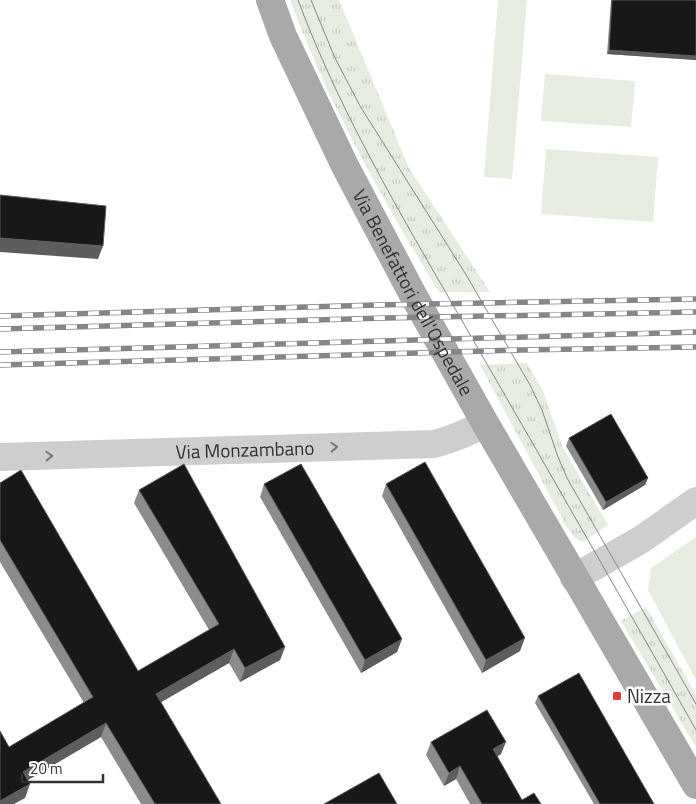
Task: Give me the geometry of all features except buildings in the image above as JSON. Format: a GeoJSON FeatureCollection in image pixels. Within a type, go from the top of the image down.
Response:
{"type":"FeatureCollection","features":[{"type":"Feature","properties":{"kind":"main road","name":"Via Benefattori dell'Ospedale"},"geometry":{"type":"LineString","coordinates":[[270,0],[283,36],[345,166],[412,293],[574,578],[696,785]]}},
{"type":"Feature","properties":{"kind":"street","name":"Via Monzambano"},"geometry":{"type":"LineString","coordinates":[[0,457],[434,444],[452,440],[469,433],[485,423]]}},
{"type":"Feature","properties":{"kind":"street"},"geometry":{"type":"LineString","coordinates":[[574,578],[642,539],[696,501]]}},
{"type":"Feature","properties":{"kind":"green space"},"geometry":{"type":"Polygon","coordinates":[[[290,0],[339,0],[409,168],[490,292],[439,292],[357,150],[321,76],[290,0]]]}},
{"type":"Feature","properties":{"kind":"green space"},"geometry":{"type":"Polygon","coordinates":[[[498,0],[527,0],[512,179],[484,177],[498,0]]]}},
{"type":"Feature","properties":{"kind":"green space"},"geometry":{"type":"Polygon","coordinates":[[[545,74],[635,81],[631,127],[541,121],[545,74]]]}},
{"type":"Feature","properties":{"kind":"green space"},"geometry":{"type":"Polygon","coordinates":[[[546,149],[658,157],[653,222],[541,214],[546,149]]]}},
{"type":"Feature","properties":{"kind":"green space"},"geometry":{"type":"Polygon","coordinates":[[[527,363],[543,391],[563,448],[608,525],[583,542],[575,538],[568,529],[480,365],[527,363]]]}},
{"type":"Feature","properties":{"kind":"green space"},"geometry":{"type":"Polygon","coordinates":[[[696,537],[696,680],[648,590],[651,568],[696,537]]]}},
{"type":"Feature","properties":{"kind":"green space"},"geometry":{"type":"Polygon","coordinates":[[[646,607],[696,695],[696,747],[621,621],[646,607]]]}},
{"type":"Feature","properties":{"kind":"tram line"},"geometry":{"type":"LineString","coordinates":[[298,0],[336,89],[380,176],[696,730]]}},
{"type":"Feature","properties":{"kind":"tram line"},"geometry":{"type":"LineString","coordinates":[[311,0],[335,58],[360,106],[465,273],[530,385],[542,410],[567,478],[696,704]]}},
{"type":"Feature","properties":{"kind":"railway"},"geometry":{"type":"LineString","coordinates":[[0,316],[377,305],[696,299]]}},
{"type":"Feature","properties":{"kind":"railway"},"geometry":{"type":"LineString","coordinates":[[0,329],[385,318],[696,312]]}},
{"type":"Feature","properties":{"kind":"railway"},"geometry":{"type":"LineString","coordinates":[[0,352],[696,332]]}},
{"type":"Feature","properties":{"kind":"railway"},"geometry":{"type":"LineString","coordinates":[[0,365],[521,350],[696,347]]}},
{"type":"Feature","properties":{"kind":"place","name":"Nizza"},"geometry":{"type":"Point","coordinates":[617,696]}}]}
